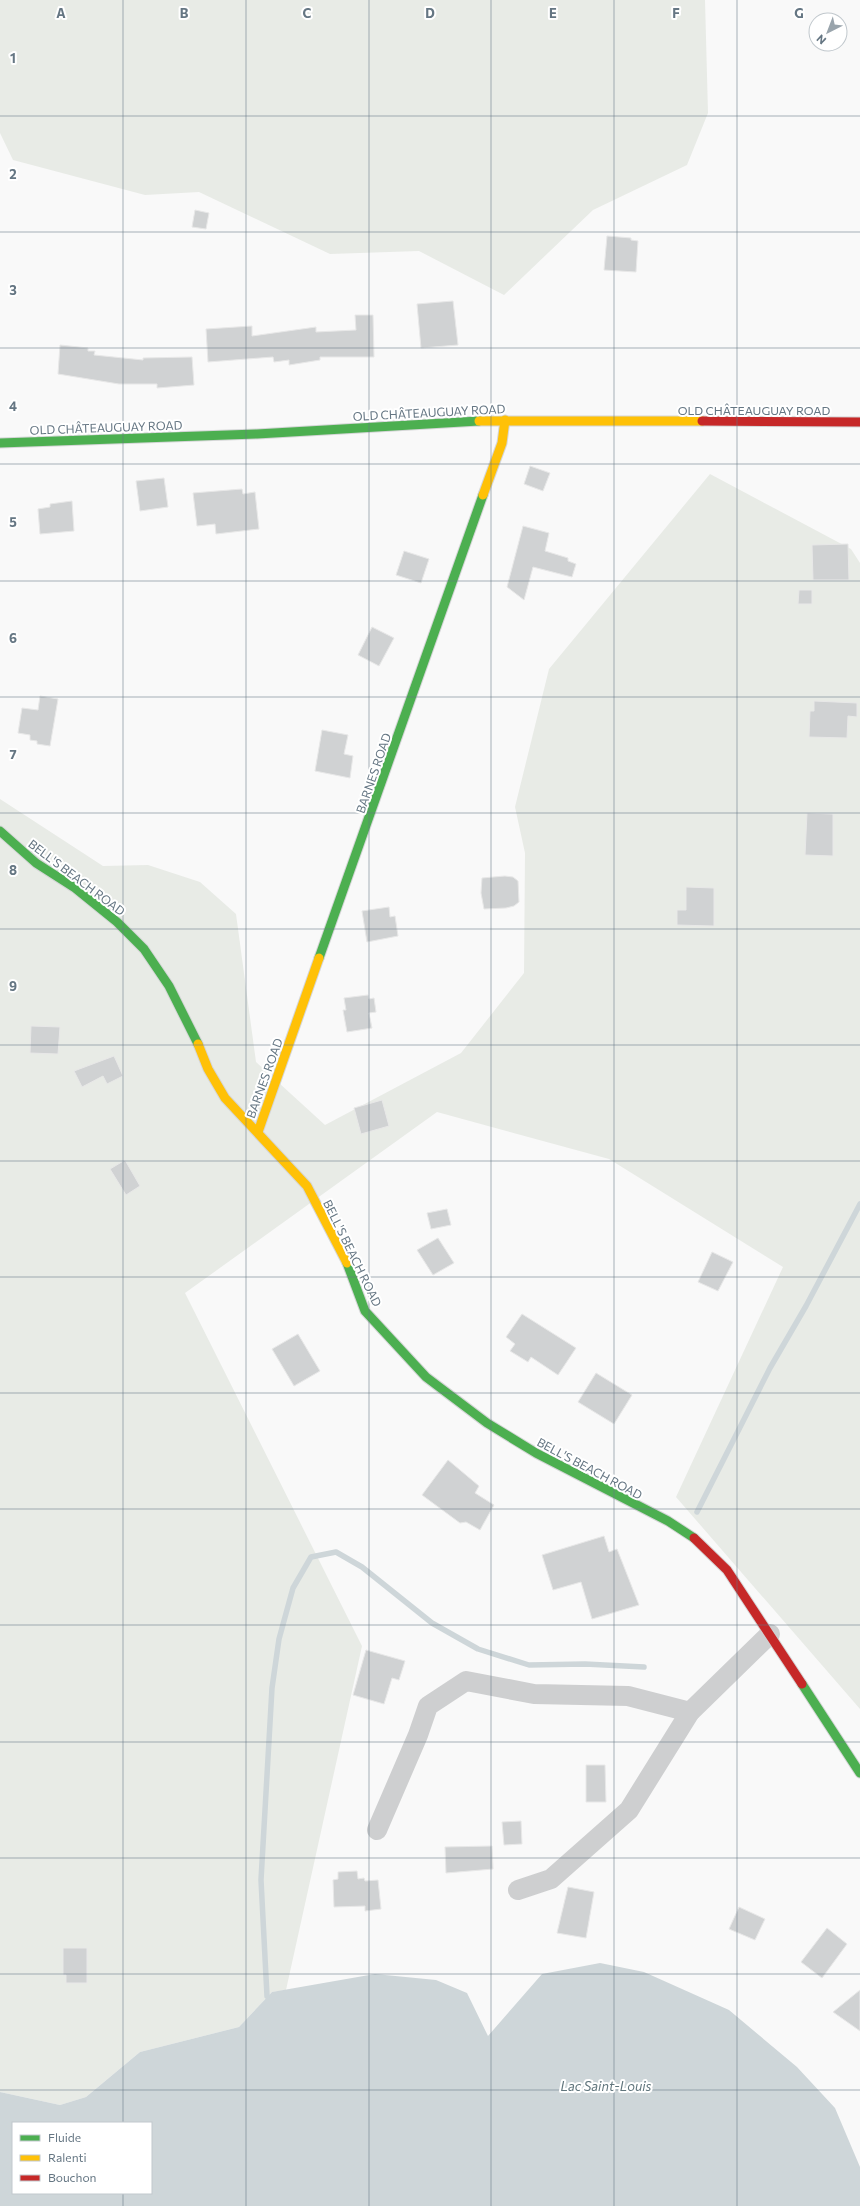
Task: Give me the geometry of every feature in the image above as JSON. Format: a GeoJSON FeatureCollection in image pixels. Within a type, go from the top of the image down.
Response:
{"type":"FeatureCollection","features":[{"type":"Feature","properties":{"kind":"street","name":"OLD CHÂTEAUGUAY ROAD"},"geometry":{"type":"LineString","coordinates":[[0,443],[258,434],[505,420],[860,422]]}},
{"type":"Feature","properties":{"kind":"street","name":"BARNES ROAD"},"geometry":{"type":"LineString","coordinates":[[258,1132],[502,443],[505,420]]}},
{"type":"Feature","properties":{"kind":"street","name":"BELL'S BEACH ROAD"},"geometry":{"type":"LineString","coordinates":[[0,831],[36,863],[75,888],[117,922],[144,949],[169,986],[190,1027],[208,1068],[225,1098],[258,1132],[306,1186],[349,1268],[365,1311],[426,1377],[487,1424],[536,1454],[668,1521],[698,1540],[727,1570],[860,1773]]}},
{"type":"Feature","properties":{"kind":"street"},"geometry":{"type":"LineString","coordinates":[[518,1890],[551,1879],[629,1810],[690,1712],[770,1634]]}},
{"type":"Feature","properties":{"kind":"street"},"geometry":{"type":"LineString","coordinates":[[377,1830],[418,1736],[428,1706],[466,1681],[534,1694],[628,1696],[690,1712]]}},
{"type":"Feature","properties":{"kind":"shaded area"},"geometry":{"type":"Polygon","coordinates":[[[0,0],[705,0],[708,113],[687,165],[593,210],[504,295],[419,251],[330,254],[199,192],[145,195],[13,160],[0,133],[0,0]]]}},
{"type":"Feature","properties":{"kind":"shaded area"},"geometry":{"type":"Polygon","coordinates":[[[710,474],[851,549],[860,563],[860,1709],[676,1497],[783,1267],[609,1159],[437,1112],[185,1293],[362,1646],[286,1990],[272,1992],[239,2027],[140,2052],[86,2097],[60,2105],[0,2092],[0,799],[103,866],[148,865],[200,882],[236,914],[256,1062],[325,1125],[461,1053],[524,973],[525,853],[515,807],[549,669],[710,474]]]}},
{"type":"Feature","properties":{"kind":"water","name":"Lac Saint-Louis"},"geometry":{"type":"Polygon","coordinates":[[[600,1963],[644,1972],[729,2010],[797,2067],[835,2108],[860,2167],[860,2206],[0,2206],[0,2092],[60,2105],[86,2097],[140,2052],[239,2027],[272,1992],[375,1974],[436,1980],[467,1993],[488,2036],[542,1974],[600,1963]]]}},
{"type":"Feature","properties":{"kind":"building"},"geometry":{"type":"Polygon","coordinates":[[[195,210],[209,213],[206,229],[192,227],[195,210]]]}},
{"type":"Feature","properties":{"kind":"building"},"geometry":{"type":"Polygon","coordinates":[[[607,236],[631,238],[631,240],[638,241],[636,272],[604,270],[607,236]]]}},
{"type":"Feature","properties":{"kind":"building"},"geometry":{"type":"Polygon","coordinates":[[[453,301],[458,345],[421,348],[417,304],[453,301]]]}},
{"type":"Feature","properties":{"kind":"building"},"geometry":{"type":"Polygon","coordinates":[[[355,315],[373,315],[374,357],[320,357],[320,360],[289,365],[289,360],[274,362],[273,357],[208,362],[206,329],[252,326],[252,336],[316,327],[316,332],[356,330],[355,315]]]}},
{"type":"Feature","properties":{"kind":"building"},"geometry":{"type":"Polygon","coordinates":[[[60,345],[88,348],[88,351],[95,351],[94,355],[143,360],[143,358],[192,357],[194,385],[157,388],[157,384],[119,384],[58,374],[60,345]]]}},
{"type":"Feature","properties":{"kind":"building"},"geometry":{"type":"Polygon","coordinates":[[[530,466],[550,473],[543,491],[524,484],[530,466]]]}},
{"type":"Feature","properties":{"kind":"building"},"geometry":{"type":"Polygon","coordinates":[[[164,478],[168,507],[140,511],[136,481],[164,478]]]}},
{"type":"Feature","properties":{"kind":"building"},"geometry":{"type":"Polygon","coordinates":[[[242,489],[243,494],[255,492],[259,529],[216,534],[215,524],[197,526],[193,493],[242,489]]]}},
{"type":"Feature","properties":{"kind":"building"},"geometry":{"type":"Polygon","coordinates":[[[72,501],[74,531],[40,534],[38,509],[50,507],[50,504],[72,501]]]}},
{"type":"Feature","properties":{"kind":"building"},"geometry":{"type":"Polygon","coordinates":[[[523,526],[549,533],[545,551],[568,558],[568,561],[576,564],[572,577],[533,567],[524,600],[507,587],[523,526]]]}},
{"type":"Feature","properties":{"kind":"building"},"geometry":{"type":"Polygon","coordinates":[[[848,544],[849,580],[813,580],[812,545],[848,544]]]}},
{"type":"Feature","properties":{"kind":"building"},"geometry":{"type":"Polygon","coordinates":[[[404,551],[429,559],[421,583],[396,575],[404,551]]]}},
{"type":"Feature","properties":{"kind":"building"},"geometry":{"type":"Polygon","coordinates":[[[799,590],[812,590],[812,604],[798,604],[799,590]]]}},
{"type":"Feature","properties":{"kind":"building"},"geometry":{"type":"Polygon","coordinates":[[[372,627],[394,638],[379,666],[358,655],[372,627]]]}},
{"type":"Feature","properties":{"kind":"building"},"geometry":{"type":"Polygon","coordinates":[[[40,696],[58,699],[50,746],[37,744],[37,741],[30,740],[30,735],[18,733],[22,708],[38,710],[40,696]]]}},
{"type":"Feature","properties":{"kind":"building"},"geometry":{"type":"Polygon","coordinates":[[[814,701],[857,703],[857,717],[848,716],[847,738],[809,737],[810,711],[814,711],[814,701]]]}},
{"type":"Feature","properties":{"kind":"building"},"geometry":{"type":"Polygon","coordinates":[[[322,730],[348,735],[344,754],[353,756],[350,778],[315,771],[322,730]]]}},
{"type":"Feature","properties":{"kind":"building"},"geometry":{"type":"Polygon","coordinates":[[[807,813],[833,814],[833,856],[805,855],[807,813]]]}},
{"type":"Feature","properties":{"kind":"building"},"geometry":{"type":"Polygon","coordinates":[[[505,876],[513,877],[518,881],[519,902],[514,906],[506,908],[484,909],[481,893],[482,878],[505,876]]]}},
{"type":"Feature","properties":{"kind":"building"},"geometry":{"type":"Polygon","coordinates":[[[686,887],[714,888],[714,926],[677,925],[677,910],[686,910],[686,887]]]}},
{"type":"Feature","properties":{"kind":"building"},"geometry":{"type":"Polygon","coordinates":[[[389,907],[390,917],[395,916],[398,936],[367,942],[362,911],[389,907]]]}},
{"type":"Feature","properties":{"kind":"building"},"geometry":{"type":"Polygon","coordinates":[[[368,995],[369,999],[374,998],[376,1012],[369,1013],[372,1028],[347,1032],[343,1010],[346,1010],[344,998],[368,995]]]}},
{"type":"Feature","properties":{"kind":"building"},"geometry":{"type":"Polygon","coordinates":[[[31,1026],[60,1027],[58,1054],[30,1053],[31,1026]]]}},
{"type":"Feature","properties":{"kind":"building"},"geometry":{"type":"Polygon","coordinates":[[[114,1056],[123,1076],[107,1084],[103,1076],[82,1087],[74,1071],[114,1056]]]}},
{"type":"Feature","properties":{"kind":"building"},"geometry":{"type":"Polygon","coordinates":[[[382,1100],[389,1126],[361,1134],[354,1108],[382,1100]]]}},
{"type":"Feature","properties":{"kind":"building"},"geometry":{"type":"Polygon","coordinates":[[[125,1160],[140,1186],[126,1195],[110,1169],[125,1160]]]}},
{"type":"Feature","properties":{"kind":"building"},"geometry":{"type":"Polygon","coordinates":[[[447,1209],[451,1225],[431,1229],[427,1213],[447,1209]]]}},
{"type":"Feature","properties":{"kind":"building"},"geometry":{"type":"Polygon","coordinates":[[[438,1238],[454,1263],[433,1275],[417,1250],[438,1238]]]}},
{"type":"Feature","properties":{"kind":"building"},"geometry":{"type":"Polygon","coordinates":[[[712,1252],[733,1262],[718,1291],[698,1282],[712,1252]]]}},
{"type":"Feature","properties":{"kind":"building"},"geometry":{"type":"Polygon","coordinates":[[[522,1314],[576,1348],[558,1375],[531,1357],[528,1362],[510,1351],[515,1344],[506,1337],[522,1314]]]}},
{"type":"Feature","properties":{"kind":"building"},"geometry":{"type":"Polygon","coordinates":[[[298,1334],[320,1371],[294,1386],[272,1349],[298,1334]]]}},
{"type":"Feature","properties":{"kind":"building"},"geometry":{"type":"Polygon","coordinates":[[[596,1373],[632,1395],[614,1424],[578,1402],[596,1373]]]}},
{"type":"Feature","properties":{"kind":"building"},"geometry":{"type":"Polygon","coordinates":[[[448,1460],[479,1486],[475,1493],[494,1505],[480,1530],[466,1522],[460,1523],[422,1495],[448,1460]]]}},
{"type":"Feature","properties":{"kind":"building"},"geometry":{"type":"Polygon","coordinates":[[[604,1536],[609,1552],[617,1549],[639,1605],[592,1619],[581,1582],[553,1590],[542,1555],[604,1536]]]}},
{"type":"Feature","properties":{"kind":"building"},"geometry":{"type":"Polygon","coordinates":[[[366,1650],[405,1661],[399,1680],[392,1678],[384,1704],[353,1695],[366,1650]]]}},
{"type":"Feature","properties":{"kind":"building"},"geometry":{"type":"Polygon","coordinates":[[[586,1765],[605,1765],[606,1802],[586,1802],[586,1765]]]}},
{"type":"Feature","properties":{"kind":"building"},"geometry":{"type":"Polygon","coordinates":[[[521,1821],[522,1844],[504,1845],[502,1822],[521,1821]]]}},
{"type":"Feature","properties":{"kind":"building"},"geometry":{"type":"Polygon","coordinates":[[[492,1846],[493,1869],[446,1873],[445,1847],[492,1846]]]}},
{"type":"Feature","properties":{"kind":"building"},"geometry":{"type":"Polygon","coordinates":[[[357,1871],[358,1879],[364,1878],[365,1881],[378,1880],[381,1909],[365,1911],[365,1906],[334,1907],[333,1880],[338,1879],[338,1872],[357,1871]]]}},
{"type":"Feature","properties":{"kind":"building"},"geometry":{"type":"Polygon","coordinates":[[[568,1887],[594,1892],[586,1938],[557,1933],[568,1887]]]}},
{"type":"Feature","properties":{"kind":"building"},"geometry":{"type":"Polygon","coordinates":[[[739,1907],[765,1919],[755,1940],[729,1929],[739,1907]]]}},
{"type":"Feature","properties":{"kind":"building"},"geometry":{"type":"Polygon","coordinates":[[[827,1928],[847,1944],[822,1978],[801,1962],[827,1928]]]}},
{"type":"Feature","properties":{"kind":"building"},"geometry":{"type":"Polygon","coordinates":[[[63,1948],[87,1948],[87,1983],[66,1983],[66,1975],[63,1975],[63,1948]]]}},
{"type":"Feature","properties":{"kind":"building"},"geometry":{"type":"Polygon","coordinates":[[[860,1990],[860,2031],[833,2012],[860,1990]]]}},
{"type":"Feature","properties":{"kind":"waterway"},"geometry":{"type":"LineString","coordinates":[[697,1512],[770,1368],[806,1306],[860,1204]]}},
{"type":"Feature","properties":{"kind":"waterway"},"geometry":{"type":"LineString","coordinates":[[267,1996],[261,1880],[272,1688],[279,1639],[293,1588],[311,1557],[336,1552],[362,1567],[432,1623],[478,1649],[529,1665],[585,1664],[644,1667]]}},
{"type":"Feature","properties":{"kind":"traffic: fast"},"geometry":{"type":"LineString","coordinates":[[0,443],[257,434],[479,421]]}},
{"type":"Feature","properties":{"kind":"traffic: fast"},"geometry":{"type":"LineString","coordinates":[[319,958],[483,495]]}},
{"type":"Feature","properties":{"kind":"traffic: fast"},"geometry":{"type":"LineString","coordinates":[[0,831],[36,863],[75,888],[117,922],[144,949],[169,986],[198,1044]]}},
{"type":"Feature","properties":{"kind":"traffic: fast"},"geometry":{"type":"LineString","coordinates":[[347,1263],[365,1311],[426,1377],[487,1423],[536,1453],[668,1521],[694,1538]]}},
{"type":"Feature","properties":{"kind":"traffic: fast"},"geometry":{"type":"LineString","coordinates":[[802,1684],[860,1773]]}},
{"type":"Feature","properties":{"kind":"traffic: slow"},"geometry":{"type":"LineString","coordinates":[[483,495],[502,443],[505,420]]}},
{"type":"Feature","properties":{"kind":"traffic: slow"},"geometry":{"type":"LineString","coordinates":[[479,421],[702,421]]}},
{"type":"Feature","properties":{"kind":"traffic: slow"},"geometry":{"type":"LineString","coordinates":[[258,1132],[319,958]]}},
{"type":"Feature","properties":{"kind":"traffic: slow"},"geometry":{"type":"LineString","coordinates":[[198,1044],[208,1069],[225,1098],[307,1186],[347,1263]]}},
{"type":"Feature","properties":{"kind":"traffic: jam"},"geometry":{"type":"LineString","coordinates":[[702,421],[860,422]]}},
{"type":"Feature","properties":{"kind":"traffic: jam"},"geometry":{"type":"LineString","coordinates":[[694,1538],[727,1570],[802,1684]]}}]}
